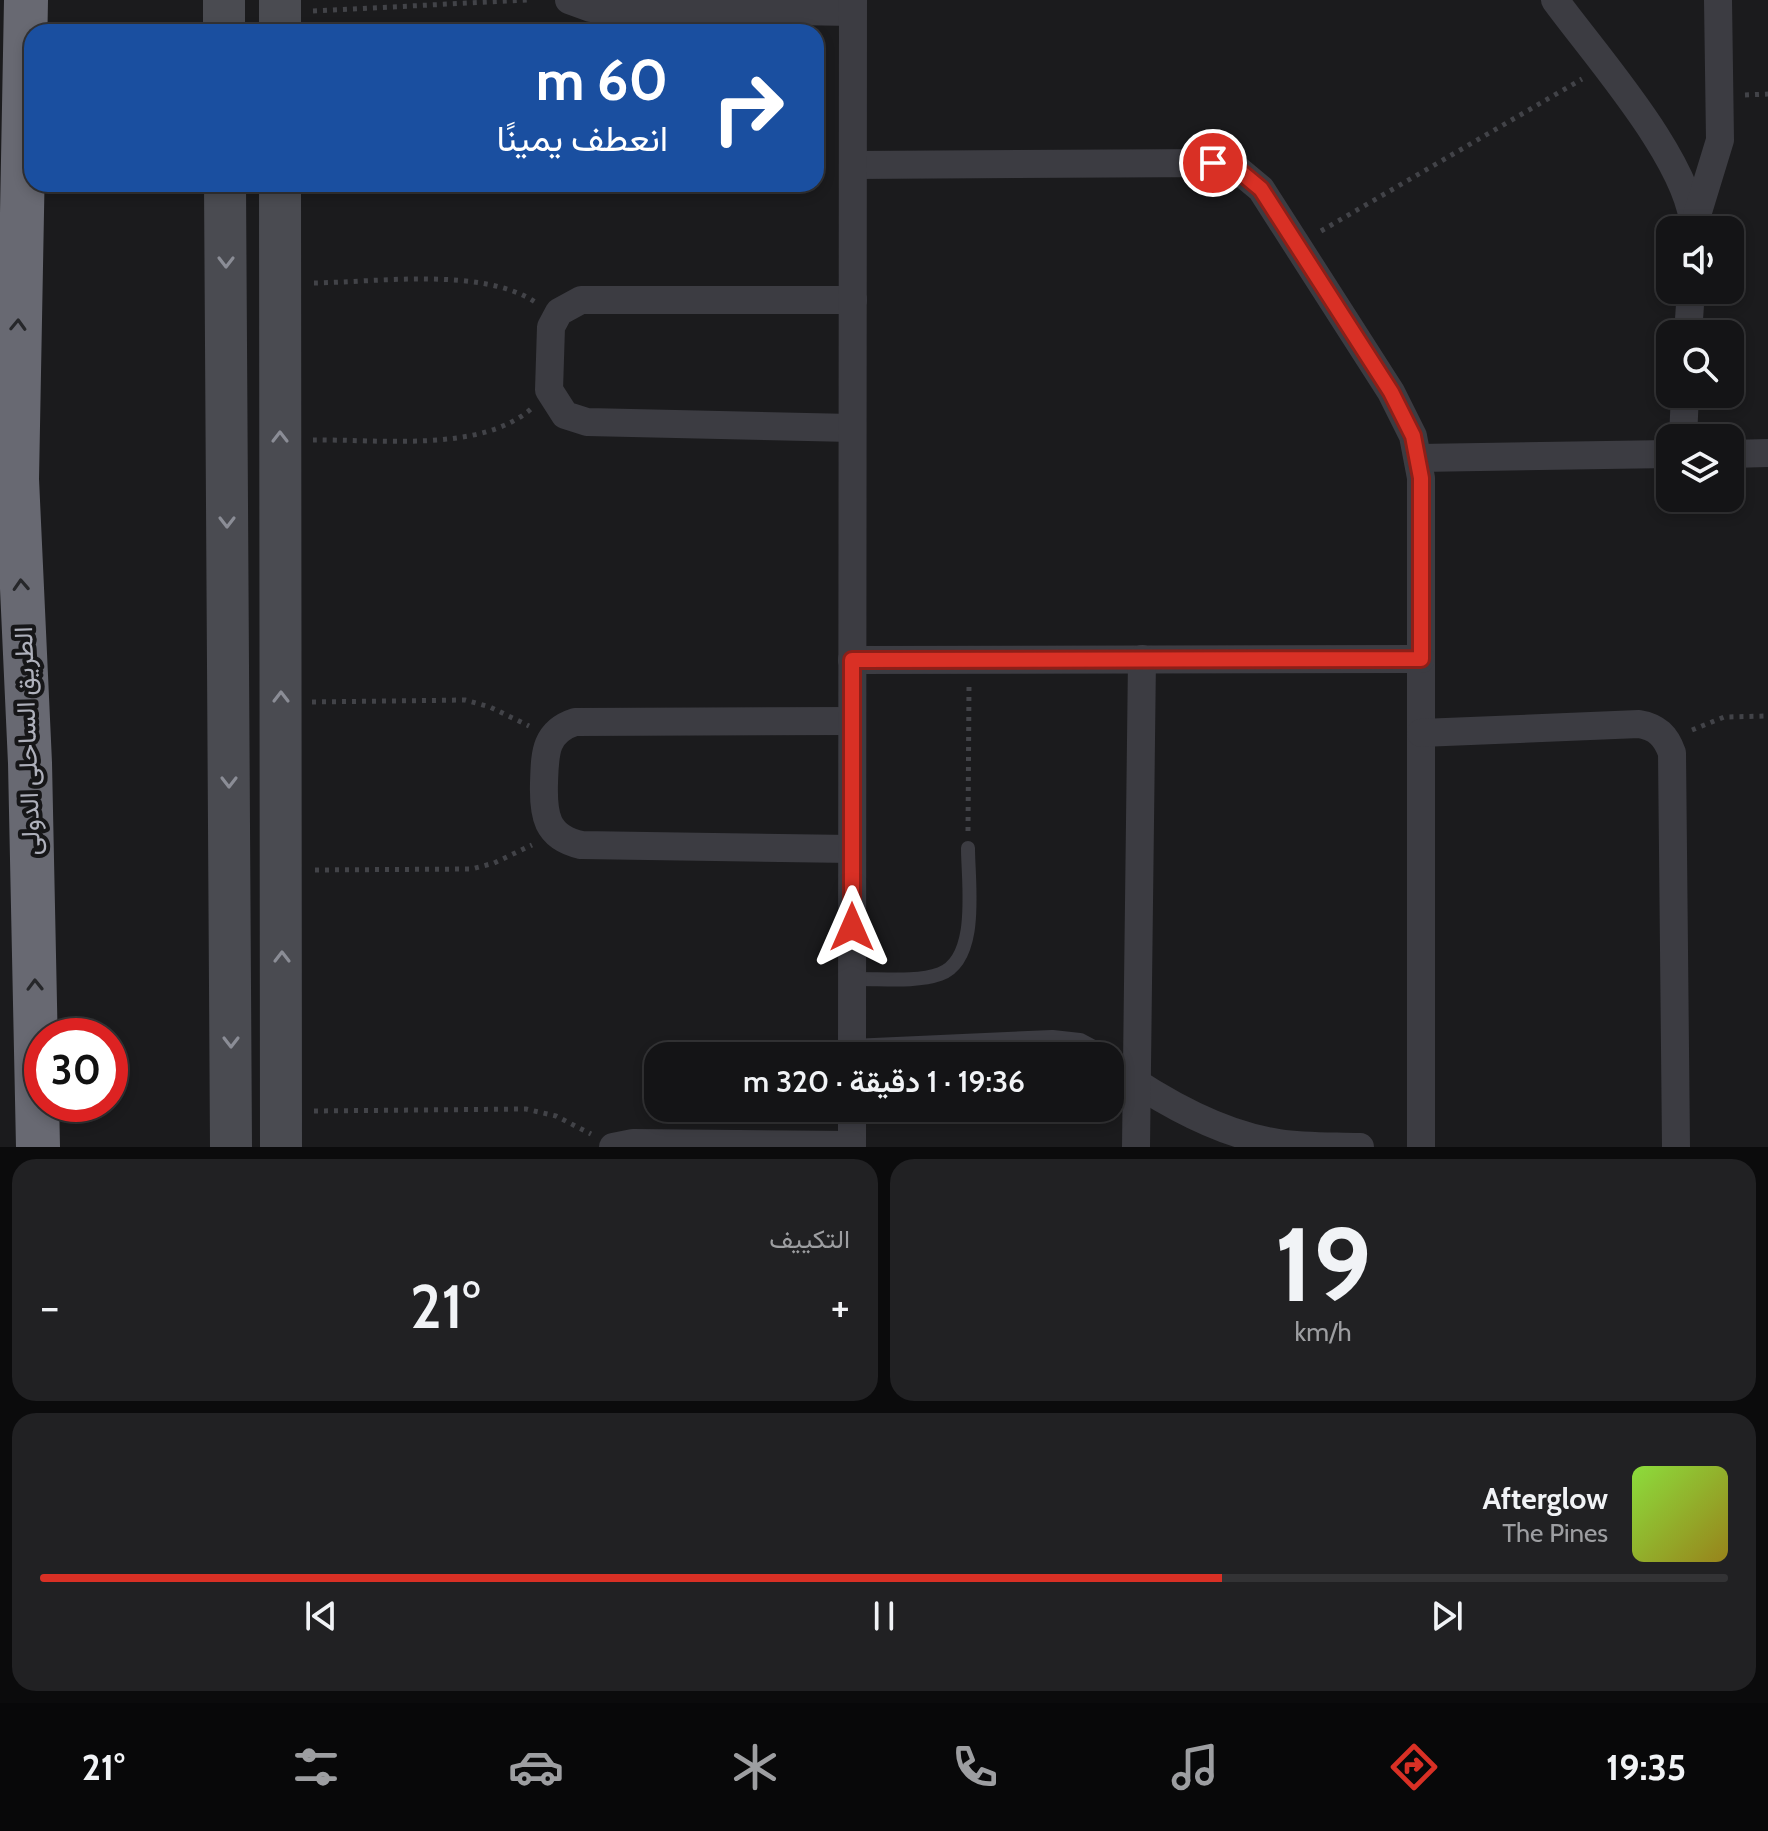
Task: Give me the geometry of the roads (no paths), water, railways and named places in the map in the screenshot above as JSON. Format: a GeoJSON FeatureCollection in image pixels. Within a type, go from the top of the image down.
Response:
{"type":"FeatureCollection","features":[{"type":"Feature","properties":{"kind":"highway","name":"الطريق الساحلى الدولى"},"geometry":{"type":"LineString","coordinates":[[26,0],[26,24]]}},
{"type":"Feature","properties":{"kind":"highway","name":"الطريق الساحلى الدولى"},"geometry":{"type":"LineString","coordinates":[[24,106],[17,479],[30,763],[38,1147]]}},
{"type":"Feature","properties":{"kind":"main road"},"geometry":{"type":"LineString","coordinates":[[224,0],[224,24]]}},
{"type":"Feature","properties":{"kind":"main road"},"geometry":{"type":"LineString","coordinates":[[225,192],[231,1147]]}},
{"type":"Feature","properties":{"kind":"main road"},"geometry":{"type":"LineString","coordinates":[[280,192],[281,1129]]}},
{"type":"Feature","properties":{"kind":"street"},"geometry":{"type":"LineString","coordinates":[[569,0],[591,8],[853,6],[852,1042]]}},
{"type":"Feature","properties":{"kind":"street"},"geometry":{"type":"LineString","coordinates":[[1555,0],[1671,160],[1690,216]]}},
{"type":"Feature","properties":{"kind":"street"},"geometry":{"type":"LineString","coordinates":[[1698,216],[1720,140],[1718,0]]}},
{"type":"Feature","properties":{"kind":"street"},"geometry":{"type":"LineString","coordinates":[[853,165],[1225,165],[1250,177],[1261,189],[1391,392],[1413,436],[1419,458],[1421,1147]]}},
{"type":"Feature","properties":{"kind":"street"},"geometry":{"type":"LineString","coordinates":[[852,428],[587,422],[565,415],[549,390],[554,319],[572,303],[589,299],[853,300]]}},
{"type":"Feature","properties":{"kind":"street"},"geometry":{"type":"LineString","coordinates":[[1744,454],[1768,453]]}},
{"type":"Feature","properties":{"kind":"street"},"geometry":{"type":"LineString","coordinates":[[1419,458],[1656,454]]}},
{"type":"Feature","properties":{"kind":"street"},"geometry":{"type":"LineString","coordinates":[[1136,1147],[1142,659]]}},
{"type":"Feature","properties":{"kind":"street"},"geometry":{"type":"LineString","coordinates":[[852,660],[1421,659]]}},
{"type":"Feature","properties":{"kind":"street"},"geometry":{"type":"LineString","coordinates":[[852,721],[575,722],[559,729],[545,749],[543,812],[559,837],[581,845],[852,849]]}},
{"type":"Feature","properties":{"kind":"street"},"geometry":{"type":"LineString","coordinates":[[1421,733],[1639,724],[1664,736],[1672,753],[1676,1147]]}},
{"type":"Feature","properties":{"kind":"street"},"geometry":{"type":"LineString","coordinates":[[1124,1075],[1136,1084],[1247,1136],[1279,1143],[1360,1147]]}},
{"type":"Feature","properties":{"kind":"street"},"geometry":{"type":"LineString","coordinates":[[605,1143],[852,1146],[852,1122]]}},
{"type":"Feature","properties":{"kind":"lane"},"geometry":{"type":"LineString","coordinates":[[852,979],[931,976],[957,963],[968,940],[968,848]]}}]}
